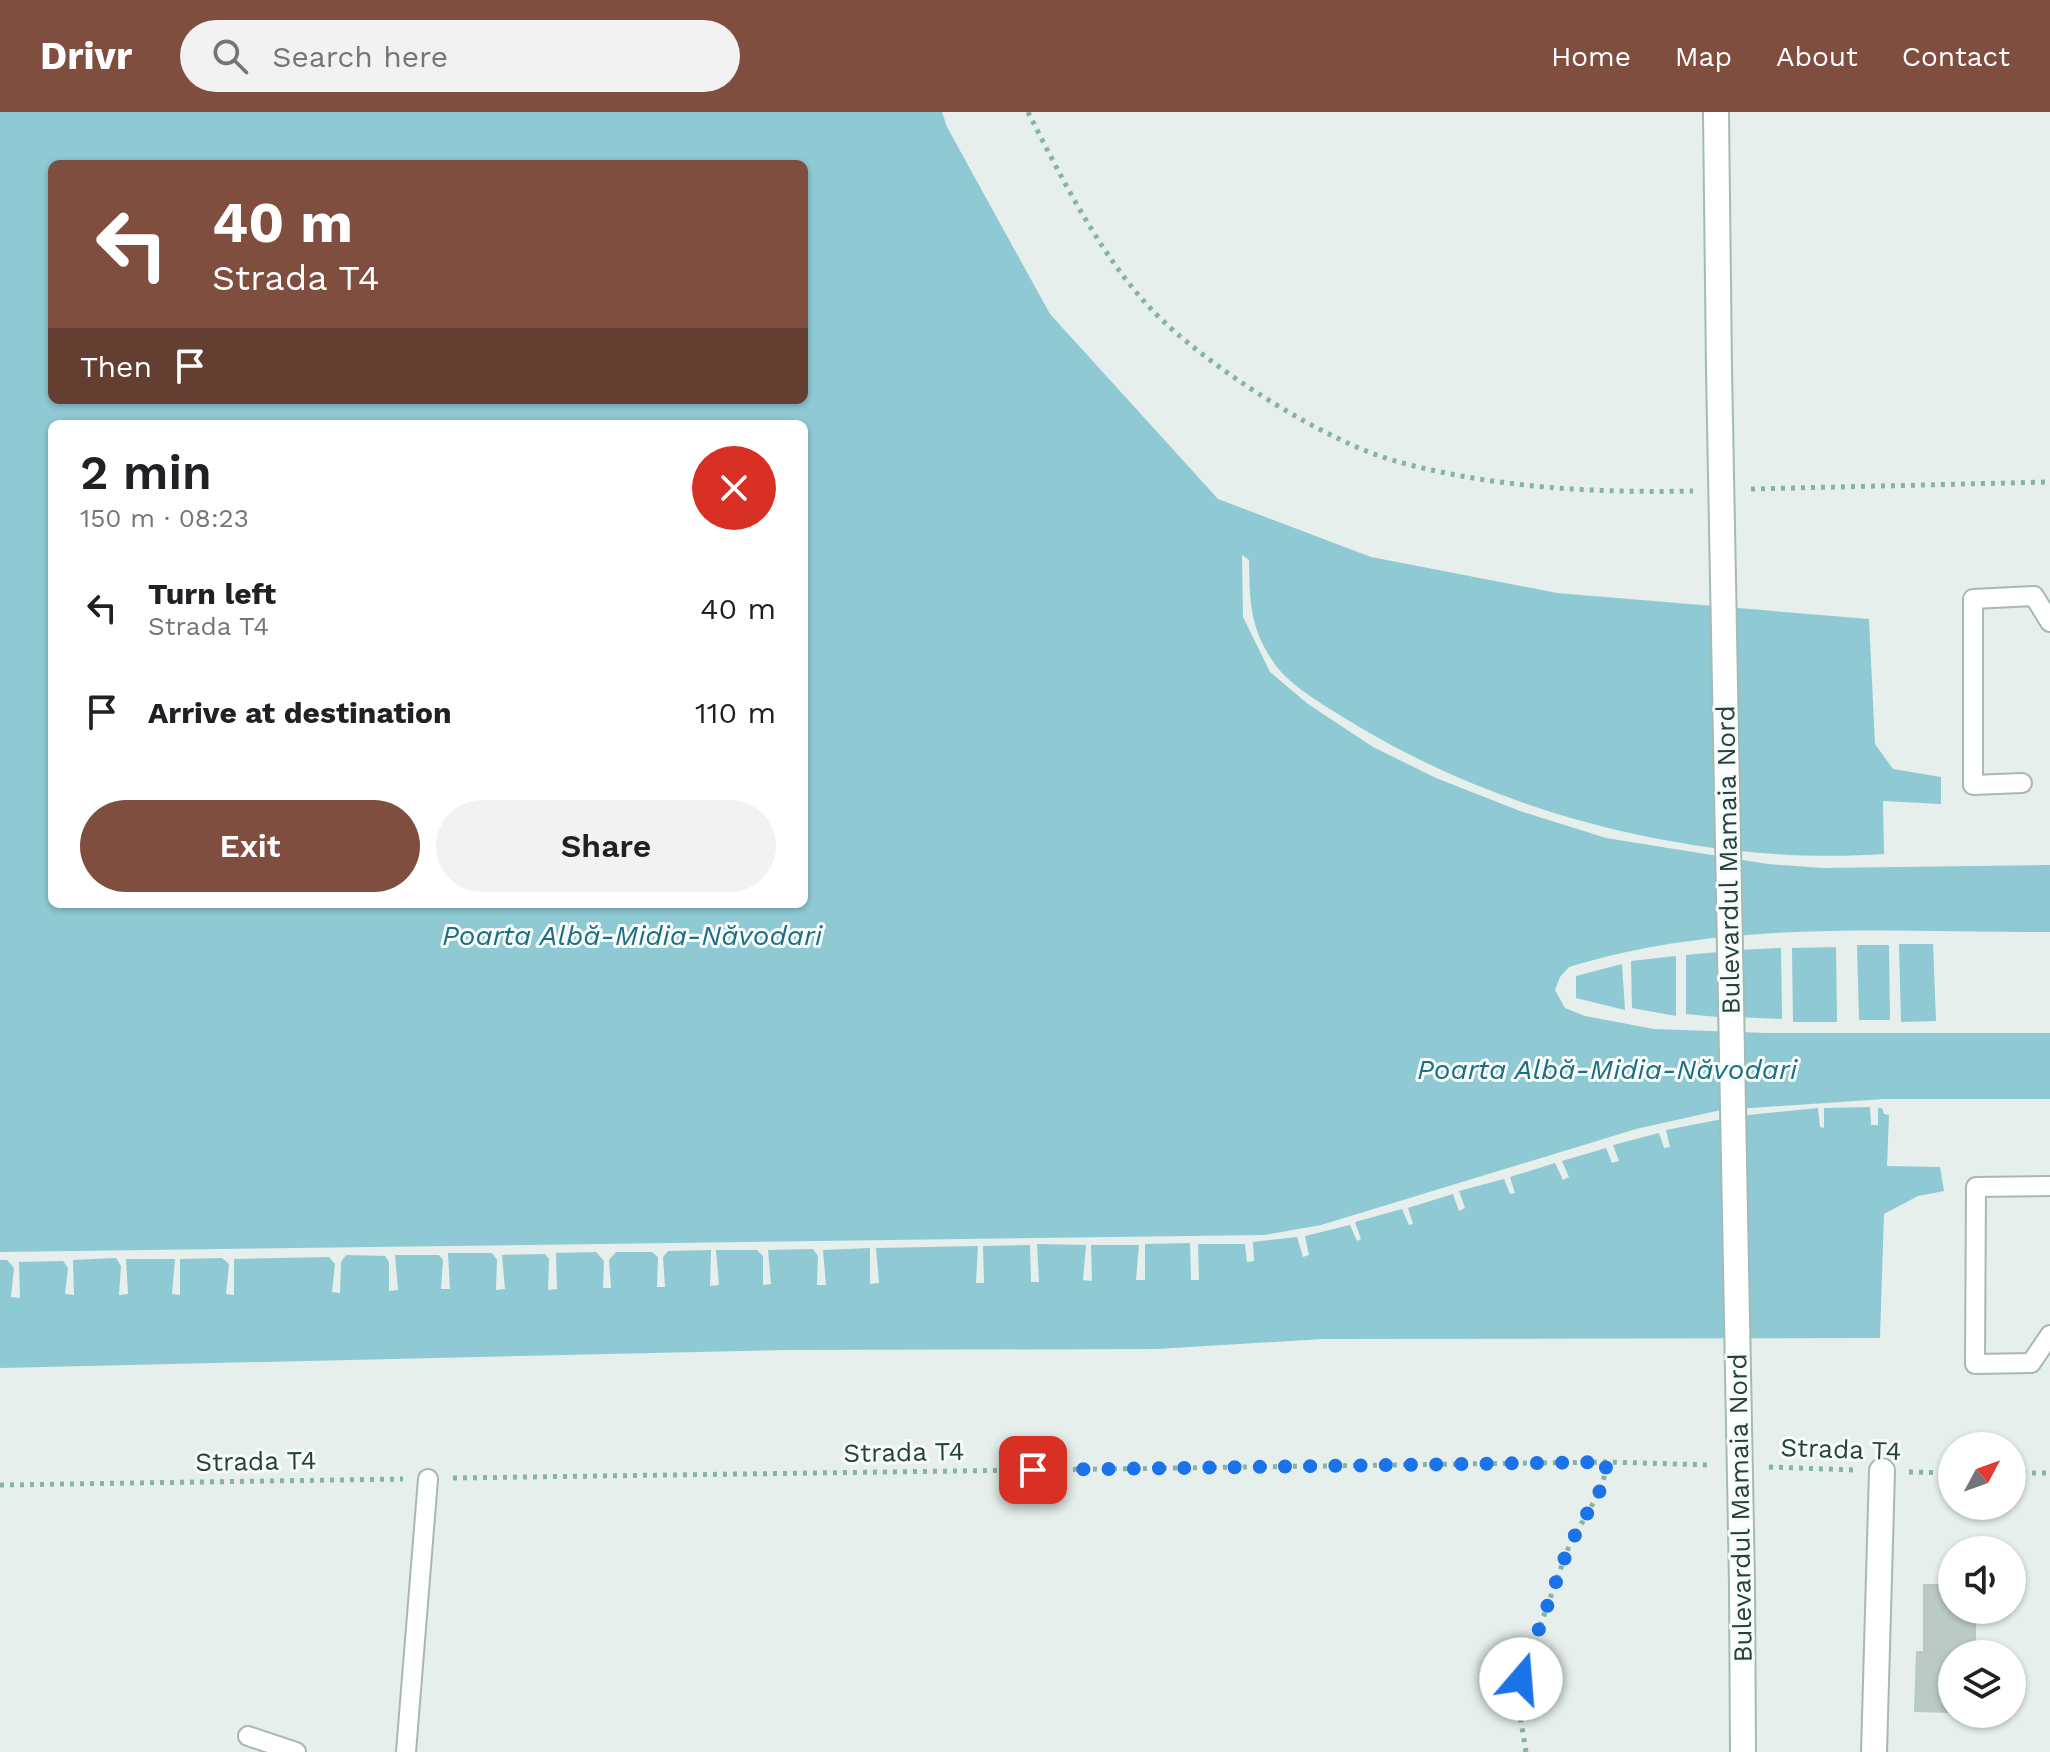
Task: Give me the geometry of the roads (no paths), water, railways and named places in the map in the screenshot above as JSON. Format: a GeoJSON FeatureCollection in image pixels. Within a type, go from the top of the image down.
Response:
{"type":"FeatureCollection","features":[{"type":"Feature","properties":{"kind":"main road","name":"Bulevardul Mamaia Nord"},"geometry":{"type":"LineString","coordinates":[[1716,112],[1743,1752]]}},
{"type":"Feature","properties":{"kind":"main road"},"geometry":{"type":"LineString","coordinates":[[1874,1752],[1882,1471]]}},
{"type":"Feature","properties":{"kind":"lane"},"geometry":{"type":"LineString","coordinates":[[2022,783],[1973,785],[1973,599],[2034,596],[2050,622]]}},
{"type":"Feature","properties":{"kind":"lane"},"geometry":{"type":"LineString","coordinates":[[2050,1186],[1976,1187],[1975,1364],[2031,1363],[2050,1335]]}},
{"type":"Feature","properties":{"kind":"lane"},"geometry":{"type":"LineString","coordinates":[[404,1752],[428,1479]]}},
{"type":"Feature","properties":{"kind":"lane"},"geometry":{"type":"LineString","coordinates":[[248,1736],[296,1752]]}},
{"type":"Feature","properties":{"kind":"water","name":"Poarta Albă-Midia-Năvodari"},"geometry":{"type":"Polygon","coordinates":[[[0,112],[942,112],[947,127],[1050,314],[1218,499],[1371,557],[1557,593],[1869,619],[1875,744],[1893,769],[1941,777],[1941,804],[1883,801],[1884,854],[1817,856],[1748,852],[1679,843],[1543,809],[1478,786],[1356,725],[1290,681],[1274,663],[1255,625],[1249,560],[1242,555],[1243,617],[1270,672],[1308,704],[1373,747],[1436,778],[1520,811],[1606,838],[1768,864],[1822,868],[2050,865],[2050,932],[1869,930],[1687,941],[1569,967],[1560,977],[1555,990],[1565,1008],[1585,1016],[1654,1029],[1767,1033],[2050,1033],[2050,1099],[1884,1099],[1721,1110],[1636,1129],[1321,1225],[1265,1235],[0,1252],[0,112]]]}},
{"type":"Feature","properties":{"kind":"water"},"geometry":{"type":"Polygon","coordinates":[[[1899,944],[1933,944],[1936,1021],[1901,1022],[1899,944]]]}},
{"type":"Feature","properties":{"kind":"water"},"geometry":{"type":"Polygon","coordinates":[[[1857,945],[1889,945],[1890,1020],[1859,1020],[1857,945]]]}},
{"type":"Feature","properties":{"kind":"water"},"geometry":{"type":"Polygon","coordinates":[[[1836,947],[1837,1022],[1793,1022],[1792,948],[1836,947]]]}},
{"type":"Feature","properties":{"kind":"water"},"geometry":{"type":"Polygon","coordinates":[[[1781,948],[1782,1019],[1736,1017],[1736,950],[1781,948]]]}},
{"type":"Feature","properties":{"kind":"water"},"geometry":{"type":"Polygon","coordinates":[[[1729,951],[1729,1018],[1686,1014],[1686,955],[1729,951]]]}},
{"type":"Feature","properties":{"kind":"water"},"geometry":{"type":"Polygon","coordinates":[[[1676,956],[1676,1016],[1632,1008],[1631,961],[1676,956]]]}},
{"type":"Feature","properties":{"kind":"water"},"geometry":{"type":"Polygon","coordinates":[[[1622,964],[1625,1010],[1576,998],[1576,976],[1622,964]]]}},
{"type":"Feature","properties":{"kind":"water"},"geometry":{"type":"Polygon","coordinates":[[[1870,1107],[1871,1125],[1878,1125],[1878,1108],[1889,1115],[1887,1166],[1940,1167],[1944,1191],[1918,1196],[1884,1214],[1880,1338],[1323,1339],[1157,1349],[784,1350],[0,1368],[0,1260],[7,1260],[14,1268],[11,1297],[20,1298],[19,1262],[63,1261],[68,1268],[65,1294],[74,1295],[73,1260],[116,1258],[121,1266],[119,1295],[128,1294],[126,1259],[175,1259],[172,1294],[180,1295],[180,1259],[222,1258],[229,1264],[226,1294],[234,1295],[234,1259],[329,1257],[335,1264],[332,1292],[340,1293],[341,1262],[346,1255],[385,1256],[389,1262],[389,1291],[398,1290],[395,1255],[439,1255],[443,1260],[441,1289],[450,1289],[448,1253],[492,1253],[497,1260],[496,1290],[505,1289],[502,1255],[545,1254],[549,1259],[548,1290],[557,1289],[556,1253],[596,1252],[604,1261],[603,1288],[611,1288],[609,1260],[616,1252],[652,1252],[658,1257],[657,1287],[665,1287],[663,1257],[668,1251],[711,1250],[710,1286],[719,1285],[716,1250],[757,1250],[763,1256],[763,1285],[771,1284],[768,1250],[813,1249],[818,1256],[817,1285],[826,1285],[823,1250],[870,1248],[870,1284],[879,1283],[876,1248],[978,1246],[976,1283],[984,1283],[983,1246],[1030,1245],[1031,1282],[1039,1282],[1037,1244],[1086,1245],[1083,1280],[1092,1281],[1091,1245],[1139,1245],[1136,1280],[1145,1280],[1145,1244],[1190,1243],[1191,1280],[1199,1280],[1198,1244],[1245,1244],[1247,1262],[1254,1261],[1253,1242],[1297,1237],[1303,1257],[1309,1255],[1305,1236],[1350,1225],[1357,1241],[1361,1239],[1355,1222],[1402,1209],[1409,1225],[1413,1224],[1408,1208],[1453,1194],[1459,1211],[1465,1208],[1459,1191],[1504,1179],[1510,1194],[1515,1193],[1510,1177],[1555,1163],[1563,1180],[1569,1177],[1562,1161],[1606,1148],[1612,1163],[1619,1161],[1613,1145],[1659,1133],[1664,1148],[1670,1147],[1666,1130],[1738,1116],[1818,1108],[1820,1127],[1824,1128],[1824,1108],[1870,1107]]]}}]}
